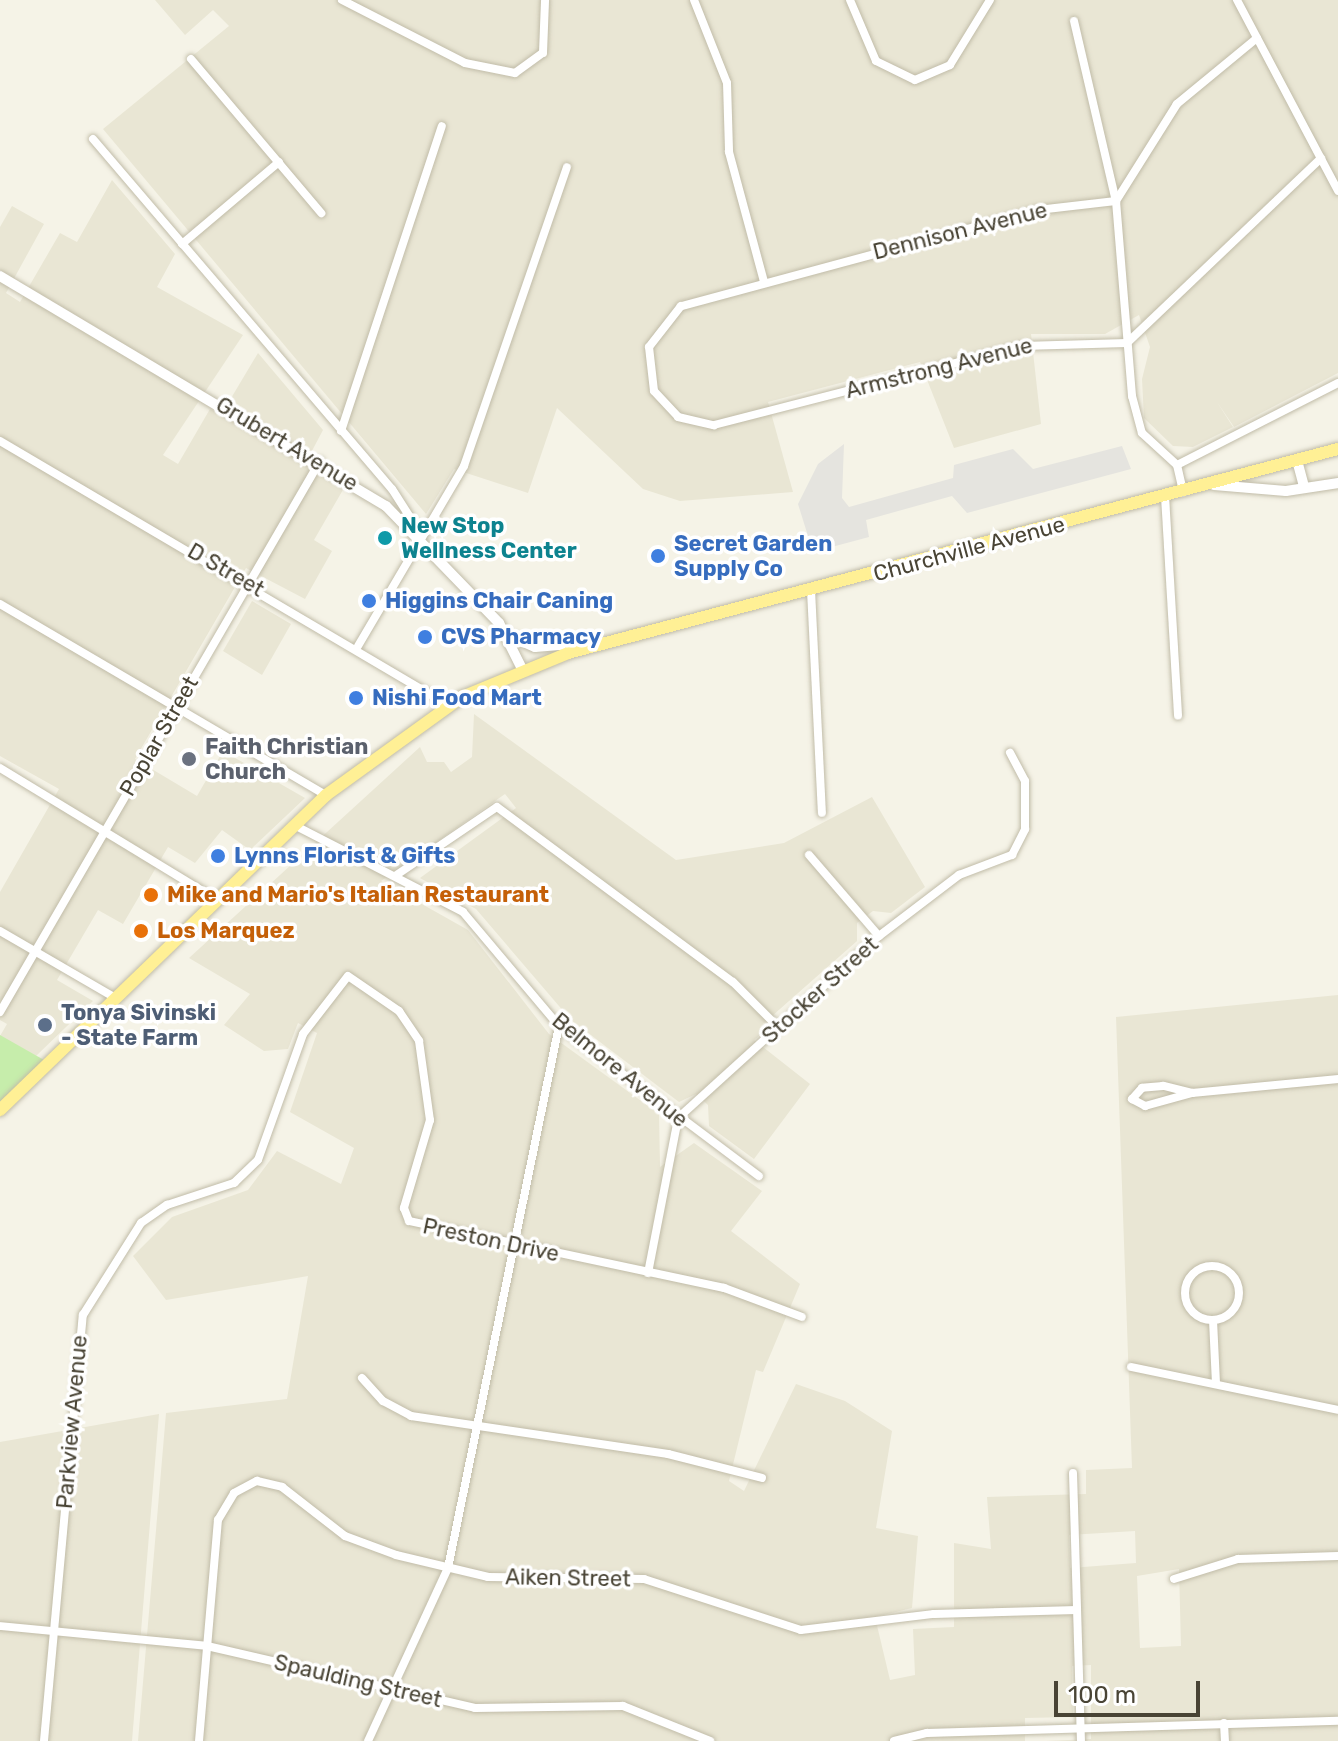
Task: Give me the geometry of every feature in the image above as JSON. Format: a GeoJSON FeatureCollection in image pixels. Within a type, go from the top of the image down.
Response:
{"type":"FeatureCollection","features":[{"type":"Feature","properties":{"kind":"main road","name":"Churchville Avenue"},"geometry":{"type":"LineString","coordinates":[[0,1110],[326,795],[448,705],[522,669],[609,642],[1298,464],[1338,449]]}},
{"type":"Feature","properties":{"kind":"street"},"geometry":{"type":"LineString","coordinates":[[342,0],[465,63],[515,73],[543,53],[545,0]]}},
{"type":"Feature","properties":{"kind":"street"},"geometry":{"type":"LineString","coordinates":[[694,0],[727,83],[730,156],[764,282]]}},
{"type":"Feature","properties":{"kind":"street"},"geometry":{"type":"LineString","coordinates":[[850,0],[876,61],[915,80],[950,65],[990,0]]}},
{"type":"Feature","properties":{"kind":"street"},"geometry":{"type":"LineString","coordinates":[[1237,0],[1338,191]]}},
{"type":"Feature","properties":{"kind":"street"},"geometry":{"type":"LineString","coordinates":[[1074,21],[1116,201],[1127,343],[1142,433],[1177,465],[1183,492]]}},
{"type":"Feature","properties":{"kind":"street"},"geometry":{"type":"LineString","coordinates":[[1116,201],[1177,104],[1257,38]]}},
{"type":"Feature","properties":{"kind":"street"},"geometry":{"type":"LineString","coordinates":[[191,59],[321,213]]}},
{"type":"Feature","properties":{"kind":"street"},"geometry":{"type":"LineString","coordinates":[[341,431],[442,126]]}},
{"type":"Feature","properties":{"kind":"street"},"geometry":{"type":"LineString","coordinates":[[93,139],[341,431],[422,536]]}},
{"type":"Feature","properties":{"kind":"street"},"geometry":{"type":"LineString","coordinates":[[1127,343],[1321,158]]}},
{"type":"Feature","properties":{"kind":"street"},"geometry":{"type":"LineString","coordinates":[[182,244],[279,162]]}},
{"type":"Feature","properties":{"kind":"street"},"geometry":{"type":"LineString","coordinates":[[358,646],[470,451],[567,167]]}},
{"type":"Feature","properties":{"kind":"street","name":"Dennison Avenue"},"geometry":{"type":"LineString","coordinates":[[650,382],[649,347],[671,313],[764,282],[1038,210],[1116,201]]}},
{"type":"Feature","properties":{"kind":"street","name":"Grubert Avenue"},"geometry":{"type":"LineString","coordinates":[[0,276],[320,461],[422,536],[508,635],[522,669]]}},
{"type":"Feature","properties":{"kind":"street","name":"Armstrong Avenue"},"geometry":{"type":"LineString","coordinates":[[650,382],[678,417],[714,425],[1014,347],[1127,343]]}},
{"type":"Feature","properties":{"kind":"street"},"geometry":{"type":"LineString","coordinates":[[1177,465],[1338,383]]}},
{"type":"Feature","properties":{"kind":"street","name":"D Street"},"geometry":{"type":"LineString","coordinates":[[0,441],[358,646],[448,705]]}},
{"type":"Feature","properties":{"kind":"street","name":"Poplar Street"},"geometry":{"type":"LineString","coordinates":[[0,1012],[320,461]]}},
{"type":"Feature","properties":{"kind":"street"},"geometry":{"type":"LineString","coordinates":[[1298,464],[1304,486]]}},
{"type":"Feature","properties":{"kind":"street"},"geometry":{"type":"LineString","coordinates":[[1214,485],[1304,486],[1338,483]]}},
{"type":"Feature","properties":{"kind":"street"},"geometry":{"type":"LineString","coordinates":[[1165,496],[1178,716]]}},
{"type":"Feature","properties":{"kind":"street"},"geometry":{"type":"LineString","coordinates":[[811,590],[822,813]]}},
{"type":"Feature","properties":{"kind":"street"},"geometry":{"type":"LineString","coordinates":[[0,604],[326,795]]}},
{"type":"Feature","properties":{"kind":"street"},"geometry":{"type":"LineString","coordinates":[[508,635],[535,647],[609,642]]}},
{"type":"Feature","properties":{"kind":"street","name":"Stocker Street"},"geometry":{"type":"LineString","coordinates":[[678,1118],[879,936],[959,875],[1016,851],[1025,829],[1025,781],[1010,753]]}},
{"type":"Feature","properties":{"kind":"street"},"geometry":{"type":"LineString","coordinates":[[0,768],[106,828],[217,900]]}},
{"type":"Feature","properties":{"kind":"street"},"geometry":{"type":"LineString","coordinates":[[395,876],[497,807],[733,982],[779,1028]]}},
{"type":"Feature","properties":{"kind":"street","name":"Belmore Avenue"},"geometry":{"type":"LineString","coordinates":[[294,825],[395,876],[477,923],[559,1026],[759,1176]]}},
{"type":"Feature","properties":{"kind":"street"},"geometry":{"type":"LineString","coordinates":[[809,855],[879,936]]}},
{"type":"Feature","properties":{"kind":"street"},"geometry":{"type":"LineString","coordinates":[[0,931],[114,997]]}},
{"type":"Feature","properties":{"kind":"street","name":"Preston Drive"},"geometry":{"type":"LineString","coordinates":[[348,976],[399,1011],[419,1041],[430,1126],[405,1216],[417,1226],[724,1288],[802,1317]]}},
{"type":"Feature","properties":{"kind":"street","name":"Parkview Avenue"},"geometry":{"type":"LineString","coordinates":[[44,1741],[83,1315],[147,1218],[234,1183],[258,1160],[303,1034],[348,976]]}},
{"type":"Feature","properties":{"kind":"street"},"geometry":{"type":"LineString","coordinates":[[368,1741],[396,1691],[448,1568],[559,1026]]}},
{"type":"Feature","properties":{"kind":"street"},"geometry":{"type":"LineString","coordinates":[[1192,1093],[1163,1086],[1132,1099],[1145,1106],[1192,1093],[1338,1079]]}},
{"type":"Feature","properties":{"kind":"street"},"geometry":{"type":"LineString","coordinates":[[648,1273],[678,1118]]}},
{"type":"Feature","properties":{"kind":"street"},"geometry":{"type":"LineString","coordinates":[[1210,1266],[1232,1274],[1240,1293],[1232,1312],[1213,1320],[1193,1312],[1186,1294],[1193,1274],[1210,1266]]}},
{"type":"Feature","properties":{"kind":"street"},"geometry":{"type":"LineString","coordinates":[[1213,1320],[1216,1384]]}},
{"type":"Feature","properties":{"kind":"street"},"geometry":{"type":"LineString","coordinates":[[1131,1367],[1338,1410]]}},
{"type":"Feature","properties":{"kind":"street"},"geometry":{"type":"LineString","coordinates":[[362,1378],[398,1410],[476,1429],[668,1454],[762,1478]]}},
{"type":"Feature","properties":{"kind":"street"},"geometry":{"type":"LineString","coordinates":[[1073,1473],[1081,1741]]}},
{"type":"Feature","properties":{"kind":"street","name":"Aiken Street"},"geometry":{"type":"LineString","coordinates":[[207,1646],[218,1520],[230,1497],[250,1483],[281,1486],[356,1541],[448,1568],[500,1578],[644,1579],[819,1632],[922,1615],[1077,1610]]}},
{"type":"Feature","properties":{"kind":"street"},"geometry":{"type":"LineString","coordinates":[[1174,1579],[1238,1559],[1338,1556]]}},
{"type":"Feature","properties":{"kind":"street","name":"Spaulding Street"},"geometry":{"type":"LineString","coordinates":[[0,1626],[207,1646],[396,1691],[487,1709],[614,1704],[669,1719],[710,1741]]}},
{"type":"Feature","properties":{"kind":"street"},"geometry":{"type":"LineString","coordinates":[[199,1741],[207,1646]]}},
{"type":"Feature","properties":{"kind":"street"},"geometry":{"type":"LineString","coordinates":[[894,1741],[1080,1727],[1338,1721]]}},
{"type":"Feature","properties":{"kind":"street"},"geometry":{"type":"LineString","coordinates":[[1224,1723],[1225,1741]]}},
{"type":"Feature","properties":{"kind":"shaded area"},"geometry":{"type":"Polygon","coordinates":[[[155,0],[1338,0],[1338,373],[1234,427],[1217,402],[1233,427],[1193,447],[1173,446],[1144,418],[1142,379],[1150,347],[1139,315],[1105,334],[1031,334],[1041,424],[954,448],[920,362],[768,402],[793,492],[680,501],[643,489],[557,408],[528,493],[454,469],[426,514],[103,129],[229,26],[213,10],[185,35],[155,0]]]}},
{"type":"Feature","properties":{"kind":"shaded area"},"geometry":{"type":"Polygon","coordinates":[[[112,180],[175,254],[157,287],[243,335],[163,455],[178,464],[210,409],[221,415],[258,353],[323,430],[305,464],[344,488],[314,540],[332,551],[305,599],[246,568],[135,759],[197,796],[223,751],[305,798],[250,850],[222,830],[195,863],[168,847],[123,924],[98,910],[57,980],[93,1001],[36,1056],[0,1036],[7,1024],[0,1020],[0,892],[59,789],[0,756],[0,227],[12,206],[44,224],[6,293],[20,302],[60,233],[77,242],[112,180]]]}},
{"type":"Feature","properties":{"kind":"shaded area"},"geometry":{"type":"Polygon","coordinates":[[[844,444],[842,498],[849,507],[953,478],[954,465],[1013,449],[1033,469],[1122,446],[1131,469],[967,513],[952,496],[866,520],[869,537],[813,552],[798,504],[818,464],[844,444]]]}},
{"type":"Feature","properties":{"kind":"shaded area"},"geometry":{"type":"Polygon","coordinates":[[[252,601],[291,624],[262,675],[223,651],[252,601]]]}},
{"type":"Feature","properties":{"kind":"shaded area"},"geometry":{"type":"Polygon","coordinates":[[[474,714],[676,860],[784,843],[872,797],[925,887],[891,913],[873,911],[857,923],[857,941],[763,1024],[768,1028],[754,1040],[810,1084],[754,1159],[709,1126],[708,1105],[696,1094],[679,1102],[571,1020],[476,909],[420,878],[516,808],[505,794],[381,881],[468,930],[549,1034],[659,1114],[660,1167],[694,1143],[762,1191],[731,1231],[800,1284],[763,1372],[756,1370],[729,1481],[744,1491],[796,1384],[845,1401],[892,1431],[876,1528],[918,1536],[912,1608],[875,1617],[890,1680],[915,1675],[913,1629],[954,1627],[954,1543],[991,1549],[987,1497],[1086,1494],[1086,1470],[1132,1468],[1116,1017],[1338,995],[1338,1741],[1046,1741],[1091,1739],[1091,1665],[1072,1666],[1073,1717],[1025,1718],[1025,1741],[138,1741],[166,1413],[287,1399],[308,1276],[166,1300],[133,1256],[172,1217],[248,1190],[277,1151],[341,1184],[354,1148],[290,1112],[317,1033],[298,1023],[288,1049],[264,1051],[224,1025],[250,994],[189,958],[420,747],[427,762],[444,762],[451,772],[472,757],[474,714]],[[1135,1531],[1069,1535],[1070,1568],[1136,1563],[1135,1531]],[[1179,1569],[1137,1576],[1140,1648],[1181,1646],[1179,1569]]]}},
{"type":"Feature","properties":{"kind":"shaded area"},"geometry":{"type":"Polygon","coordinates":[[[159,1414],[132,1741],[0,1741],[0,1442],[159,1414]]]}},
{"type":"Feature","properties":{"kind":"green space"},"geometry":{"type":"Polygon","coordinates":[[[0,1035],[44,1060],[0,1103],[0,1035]]]}},
{"type":"Feature","properties":{"kind":"place","name":"New Stop Wellness Center"},"geometry":{"type":"Point","coordinates":[385,538]}},
{"type":"Feature","properties":{"kind":"place","name":"Secret Garden Supply Co"},"geometry":{"type":"Point","coordinates":[658,556]}},
{"type":"Feature","properties":{"kind":"place","name":"Higgins Chair Caning"},"geometry":{"type":"Point","coordinates":[369,601]}},
{"type":"Feature","properties":{"kind":"place","name":"CVS Pharmacy"},"geometry":{"type":"Point","coordinates":[425,637]}},
{"type":"Feature","properties":{"kind":"place","name":"Nishi Food Mart"},"geometry":{"type":"Point","coordinates":[356,698]}},
{"type":"Feature","properties":{"kind":"place","name":"Faith Christian Church"},"geometry":{"type":"Point","coordinates":[189,759]}},
{"type":"Feature","properties":{"kind":"place","name":"Lynns Florist & Gifts"},"geometry":{"type":"Point","coordinates":[218,856]}},
{"type":"Feature","properties":{"kind":"place","name":"Mike and Mario's Italian Restaurant"},"geometry":{"type":"Point","coordinates":[151,895]}},
{"type":"Feature","properties":{"kind":"place","name":"Los Marquez"},"geometry":{"type":"Point","coordinates":[141,931]}},
{"type":"Feature","properties":{"kind":"place","name":"Tonya Sivinski - State Farm"},"geometry":{"type":"Point","coordinates":[45,1025]}}]}
